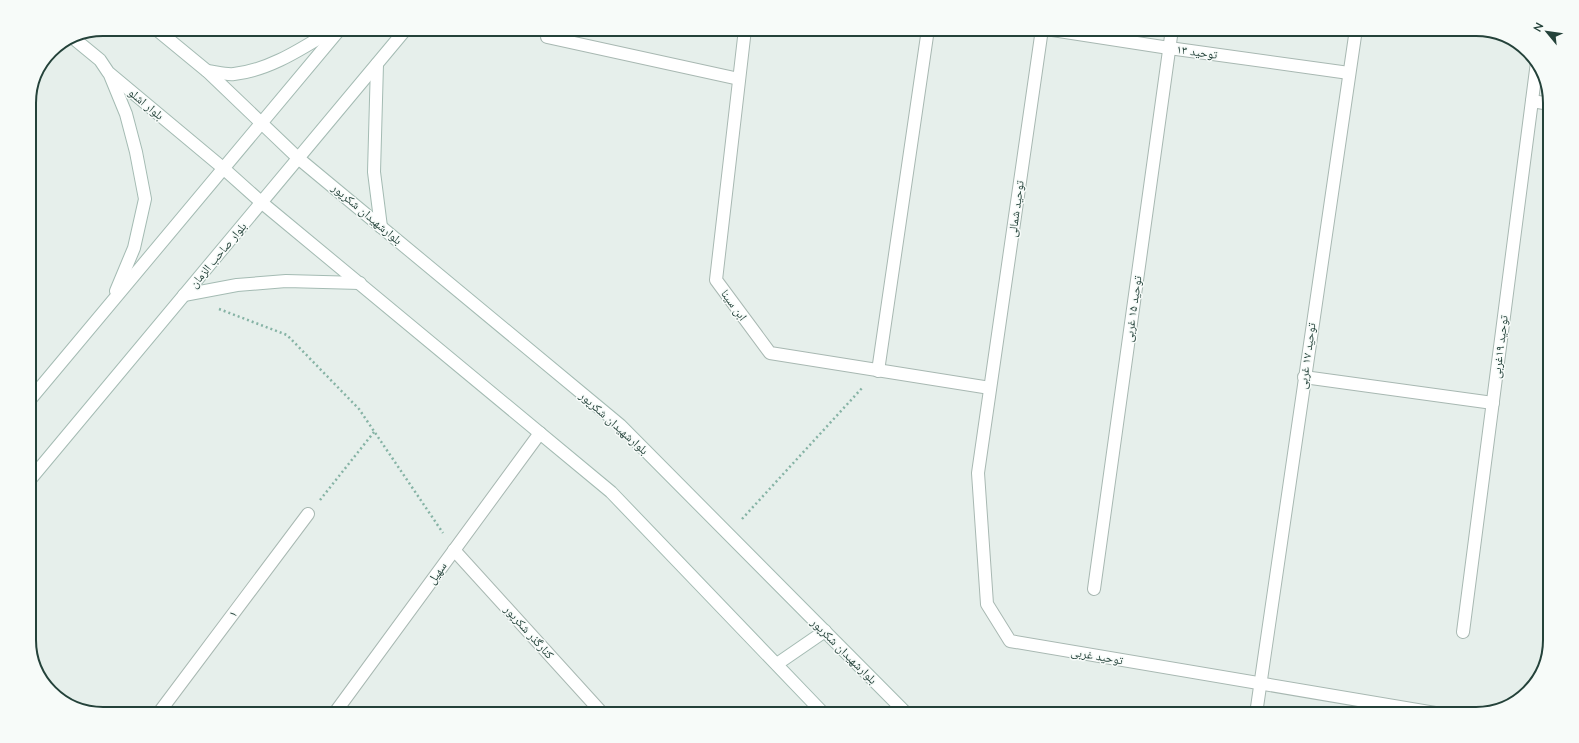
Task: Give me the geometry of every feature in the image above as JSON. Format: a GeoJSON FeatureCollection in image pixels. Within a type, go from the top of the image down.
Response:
{"type":"FeatureCollection","features":[{"type":"Feature","properties":{"kind":"street"},"geometry":{"type":"LineString","coordinates":[[164,36],[207,71],[262,122]]}},
{"type":"Feature","properties":{"kind":"street"},"geometry":{"type":"LineString","coordinates":[[207,71],[234,74],[258,68],[282,59],[322,36]]}},
{"type":"Feature","properties":{"kind":"street"},"geometry":{"type":"LineString","coordinates":[[36,392],[334,36]]}},
{"type":"Feature","properties":{"kind":"street","name":"بلوار صاحب الزمان"},"geometry":{"type":"LineString","coordinates":[[36,473],[400,36]]}},
{"type":"Feature","properties":{"kind":"street"},"geometry":{"type":"LineString","coordinates":[[547,36],[739,79]]}},
{"type":"Feature","properties":{"kind":"street","name":"ابن سینا"},"geometry":{"type":"LineString","coordinates":[[744,36],[716,280],[770,354],[990,388]]}},
{"type":"Feature","properties":{"kind":"street"},"geometry":{"type":"LineString","coordinates":[[878,371],[927,36]]}},
{"type":"Feature","properties":{"kind":"street","name":"توحید شمالی"},"geometry":{"type":"LineString","coordinates":[[990,388],[1041,36]]}},
{"type":"Feature","properties":{"kind":"street","name":"توحید ۱۳"},"geometry":{"type":"LineString","coordinates":[[1091,36],[1349,73]]}},
{"type":"Feature","properties":{"kind":"street","name":"توحید ۱۵ غربی"},"geometry":{"type":"LineString","coordinates":[[1094,588],[1171,36]]}},
{"type":"Feature","properties":{"kind":"street","name":"توحید ۱۷ غربی"},"geometry":{"type":"LineString","coordinates":[[1257,707],[1355,36]]}},
{"type":"Feature","properties":{"kind":"street","name":"بلوار اشلو"},"geometry":{"type":"LineString","coordinates":[[77,41],[100,60],[108,72],[223,168],[261,202]]}},
{"type":"Feature","properties":{"kind":"street"},"geometry":{"type":"LineString","coordinates":[[377,64],[374,172],[381,227]]}},
{"type":"Feature","properties":{"kind":"street"},"geometry":{"type":"LineString","coordinates":[[108,72],[126,114],[136,152],[145,200],[134,248],[110,304]]}},
{"type":"Feature","properties":{"kind":"street","name":"توحید ۱۹غربی"},"geometry":{"type":"LineString","coordinates":[[1463,632],[1536,72]]}},
{"type":"Feature","properties":{"kind":"street"},"geometry":{"type":"LineString","coordinates":[[1532,101],[1543,103]]}},
{"type":"Feature","properties":{"kind":"street","name":"بلوارشهیدان شکرپور"},"geometry":{"type":"LineString","coordinates":[[262,122],[298,158],[620,425],[900,707]]}},
{"type":"Feature","properties":{"kind":"street"},"geometry":{"type":"LineString","coordinates":[[261,202],[611,492],[817,707]]}},
{"type":"Feature","properties":{"kind":"street"},"geometry":{"type":"LineString","coordinates":[[184,295],[237,285],[286,281],[360,283]]}},
{"type":"Feature","properties":{"kind":"street"},"geometry":{"type":"LineString","coordinates":[[1304,377],[1493,403]]}},
{"type":"Feature","properties":{"kind":"street","name":"توحید غربی"},"geometry":{"type":"LineString","coordinates":[[990,388],[978,473],[987,604],[1010,641],[1400,707]]}},
{"type":"Feature","properties":{"kind":"street","name":"سهیل"},"geometry":{"type":"LineString","coordinates":[[339,707],[540,433]]}},
{"type":"Feature","properties":{"kind":"street","name":"۱"},"geometry":{"type":"LineString","coordinates":[[163,707],[308,514]]}},
{"type":"Feature","properties":{"kind":"street","name":"کنارگذر شکرپور"},"geometry":{"type":"LineString","coordinates":[[454,550],[597,707]]}},
{"type":"Feature","properties":{"kind":"street"},"geometry":{"type":"LineString","coordinates":[[777,664],[825,632]]}},
{"type":"Feature","properties":{"kind":"path"},"geometry":{"type":"LineString","coordinates":[[184,295],[287,336],[359,409],[454,550]]}},
{"type":"Feature","properties":{"kind":"path"},"geometry":{"type":"LineString","coordinates":[[728,534],[878,371]]}},
{"type":"Feature","properties":{"kind":"path"},"geometry":{"type":"LineString","coordinates":[[308,514],[374,431]]}}]}
